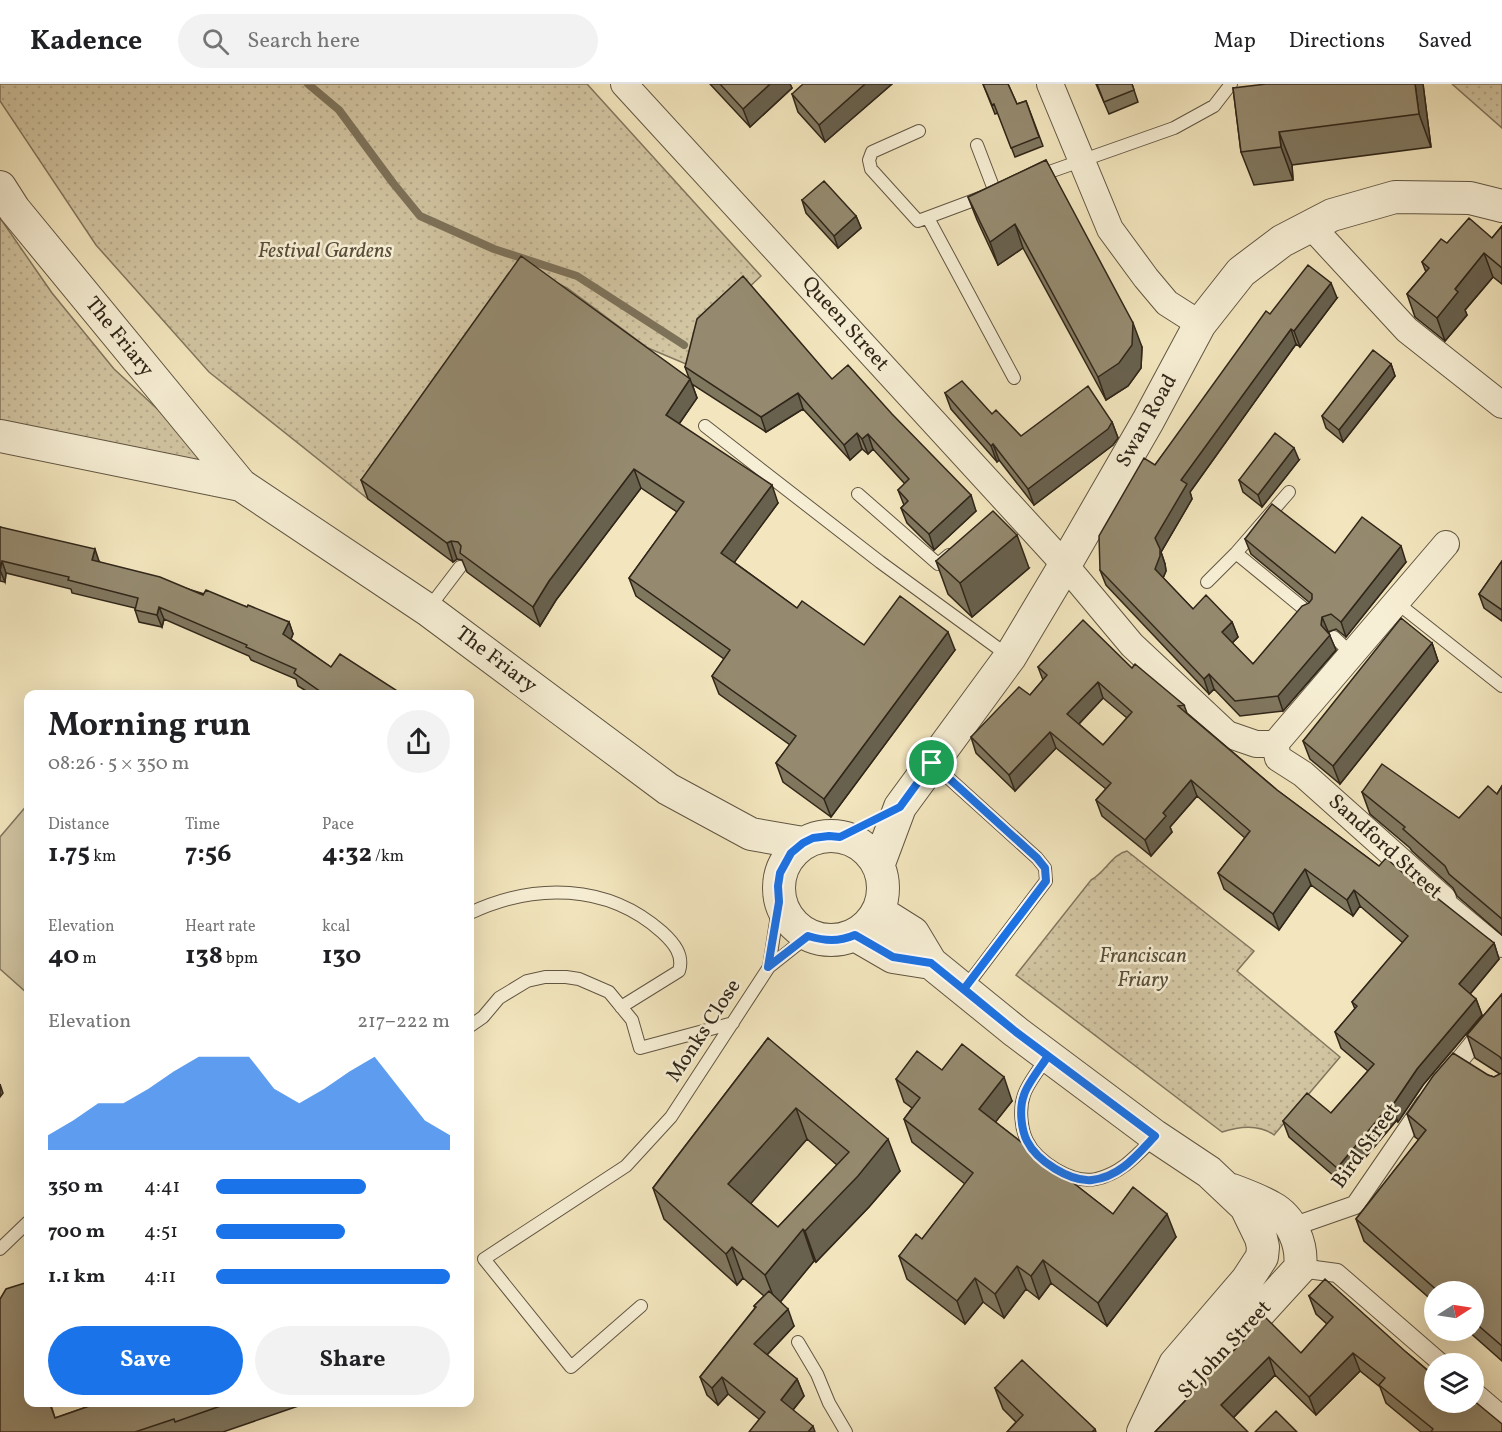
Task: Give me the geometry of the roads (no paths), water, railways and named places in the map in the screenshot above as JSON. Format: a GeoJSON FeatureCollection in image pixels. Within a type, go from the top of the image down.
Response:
{"type":"FeatureCollection","features":[{"type":"Feature","properties":{"kind":"street","name":"Queen Street"},"geometry":{"type":"LineString","coordinates":[[624,84],[1006,508],[1065,565]]}},
{"type":"Feature","properties":{"kind":"street"},"geometry":{"type":"LineString","coordinates":[[1050,84],[1110,229],[1167,303],[1200,324]]}},
{"type":"Feature","properties":{"kind":"street","name":"The Friary"},"geometry":{"type":"LineString","coordinates":[[0,187],[15,209],[241,485],[428,610],[668,789],[751,834],[803,843]]}},
{"type":"Feature","properties":{"kind":"street","name":"Swan Road"},"geometry":{"type":"LineString","coordinates":[[878,866],[900,807],[1010,657],[1148,421],[1200,324],[1241,272],[1282,241],[1332,215],[1395,197],[1470,198],[1502,206]]}},
{"type":"Feature","properties":{"kind":"street"},"geometry":{"type":"LineString","coordinates":[[1311,226],[1407,330],[1502,405]]}},
{"type":"Feature","properties":{"kind":"street","name":"The Friary"},"geometry":{"type":"LineString","coordinates":[[0,436],[241,485]]}},
{"type":"Feature","properties":{"kind":"street"},"geometry":{"type":"LineString","coordinates":[[1065,565],[1132,645],[1227,734],[1256,744],[1275,744],[1343,645],[1396,602],[1446,544]]}},
{"type":"Feature","properties":{"kind":"street","name":"Sandford Street"},"geometry":{"type":"LineString","coordinates":[[1275,744],[1278,758],[1303,774],[1443,899],[1502,948]]}},
{"type":"Feature","properties":{"kind":"street","name":"Swan Road"},"geometry":{"type":"LineString","coordinates":[[840,837],[900,807]]}},
{"type":"Feature","properties":{"kind":"street","name":"The Friary"},"geometry":{"type":"LineString","coordinates":[[751,834],[780,887]]}},
{"type":"Feature","properties":{"kind":"street"},"geometry":{"type":"LineString","coordinates":[[840,837],[854,841],[868,851],[878,866],[883,888],[878,911],[866,928],[843,940],[825,941],[808,936],[797,929],[784,914],[780,887],[791,853],[803,843],[813,838],[840,837]]}},
{"type":"Feature","properties":{"kind":"street"},"geometry":{"type":"LineString","coordinates":[[878,911],[912,933],[931,963],[1016,1032],[1155,1136],[1209,1172],[1225,1187],[1274,1208],[1292,1227],[1301,1250],[1300,1268],[1337,1273],[1429,1353]]}},
{"type":"Feature","properties":{"kind":"street"},"geometry":{"type":"LineString","coordinates":[[855,935],[893,957],[931,963]]}},
{"type":"Feature","properties":{"kind":"street","name":"Bird Street"},"geometry":{"type":"LineString","coordinates":[[1292,1227],[1355,1205],[1432,1092],[1502,1008]]}},
{"type":"Feature","properties":{"kind":"street"},"geometry":{"type":"LineString","coordinates":[[1460,1061],[1477,1072]]}},
{"type":"Feature","properties":{"kind":"street","name":"St John Street"},"geometry":{"type":"LineString","coordinates":[[1143,1432],[1175,1364],[1247,1280],[1262,1257],[1261,1238],[1246,1207],[1225,1187]]}},
{"type":"Feature","properties":{"kind":"street","name":"St John Street"},"geometry":{"type":"LineString","coordinates":[[1149,1432],[1300,1268]]}},
{"type":"Feature","properties":{"kind":"street"},"geometry":{"type":"LineString","coordinates":[[1484,1399],[1502,1415]]}},
{"type":"Feature","properties":{"kind":"lane"},"geometry":{"type":"LineString","coordinates":[[1028,180],[1174,128],[1214,106],[1231,84]]}},
{"type":"Feature","properties":{"kind":"lane"},"geometry":{"type":"LineString","coordinates":[[919,131],[872,152],[869,160],[871,169],[918,221],[1001,190],[977,145]]}},
{"type":"Feature","properties":{"kind":"lane"},"geometry":{"type":"LineString","coordinates":[[928,218],[1014,378]]}},
{"type":"Feature","properties":{"kind":"lane"},"geometry":{"type":"LineString","coordinates":[[705,426],[880,562],[1010,657]]}},
{"type":"Feature","properties":{"kind":"lane"},"geometry":{"type":"LineString","coordinates":[[1207,582],[1236,553],[1288,492]]}},
{"type":"Feature","properties":{"kind":"lane"},"geometry":{"type":"LineString","coordinates":[[858,494],[938,564],[956,549]]}},
{"type":"Feature","properties":{"kind":"lane"},"geometry":{"type":"LineString","coordinates":[[1236,553],[1309,613]]}},
{"type":"Feature","properties":{"kind":"lane"},"geometry":{"type":"LineString","coordinates":[[428,610],[460,567]]}},
{"type":"Feature","properties":{"kind":"lane"},"geometry":{"type":"LineString","coordinates":[[1396,602],[1502,686]]}},
{"type":"Feature","properties":{"kind":"lane"},"geometry":{"type":"LineString","coordinates":[[932,763],[1037,858],[1045,868],[1046,881],[964,989]]}},
{"type":"Feature","properties":{"kind":"lane"},"geometry":{"type":"LineString","coordinates":[[768,967],[780,887]]}},
{"type":"Feature","properties":{"kind":"lane"},"geometry":{"type":"LineString","coordinates":[[474,911],[495,902],[555,892],[581,894],[615,902],[636,912],[666,936],[676,948],[682,962],[679,971],[621,1007]]}},
{"type":"Feature","properties":{"kind":"lane"},"geometry":{"type":"LineString","coordinates":[[768,967],[808,936]]}},
{"type":"Feature","properties":{"kind":"lane","name":"Monks Close"},"geometry":{"type":"LineString","coordinates":[[641,1306],[571,1367],[484,1259],[626,1166],[671,1117],[768,967]]}},
{"type":"Feature","properties":{"kind":"lane"},"geometry":{"type":"LineString","coordinates":[[474,1023],[483,1017],[499,998],[512,989],[527,981],[545,977],[579,979],[609,992],[632,1020],[640,1048],[733,1023]]}},
{"type":"Feature","properties":{"kind":"lane"},"geometry":{"type":"LineString","coordinates":[[1048,1056],[1024,1095],[1021,1118],[1028,1142],[1058,1171],[1076,1180],[1093,1180],[1110,1175],[1124,1167],[1155,1136]]}},
{"type":"Feature","properties":{"kind":"lane"},"geometry":{"type":"LineString","coordinates":[[0,1249],[24,1226]]}},
{"type":"Feature","properties":{"kind":"lane"},"geometry":{"type":"LineString","coordinates":[[798,1342],[846,1432]]}},
{"type":"Feature","properties":{"kind":"waterway"},"geometry":{"type":"LineString","coordinates":[[308,84],[339,110],[420,216],[494,249],[577,276],[684,345]]}},
{"type":"Feature","properties":{"kind":"park label","name":"Festival Gardens"},"geometry":{"type":"Point","coordinates":[325,251]}},
{"type":"Feature","properties":{"kind":"park label","name":"Franciscan Friary"},"geometry":{"type":"Point","coordinates":[1143,968]}}]}
